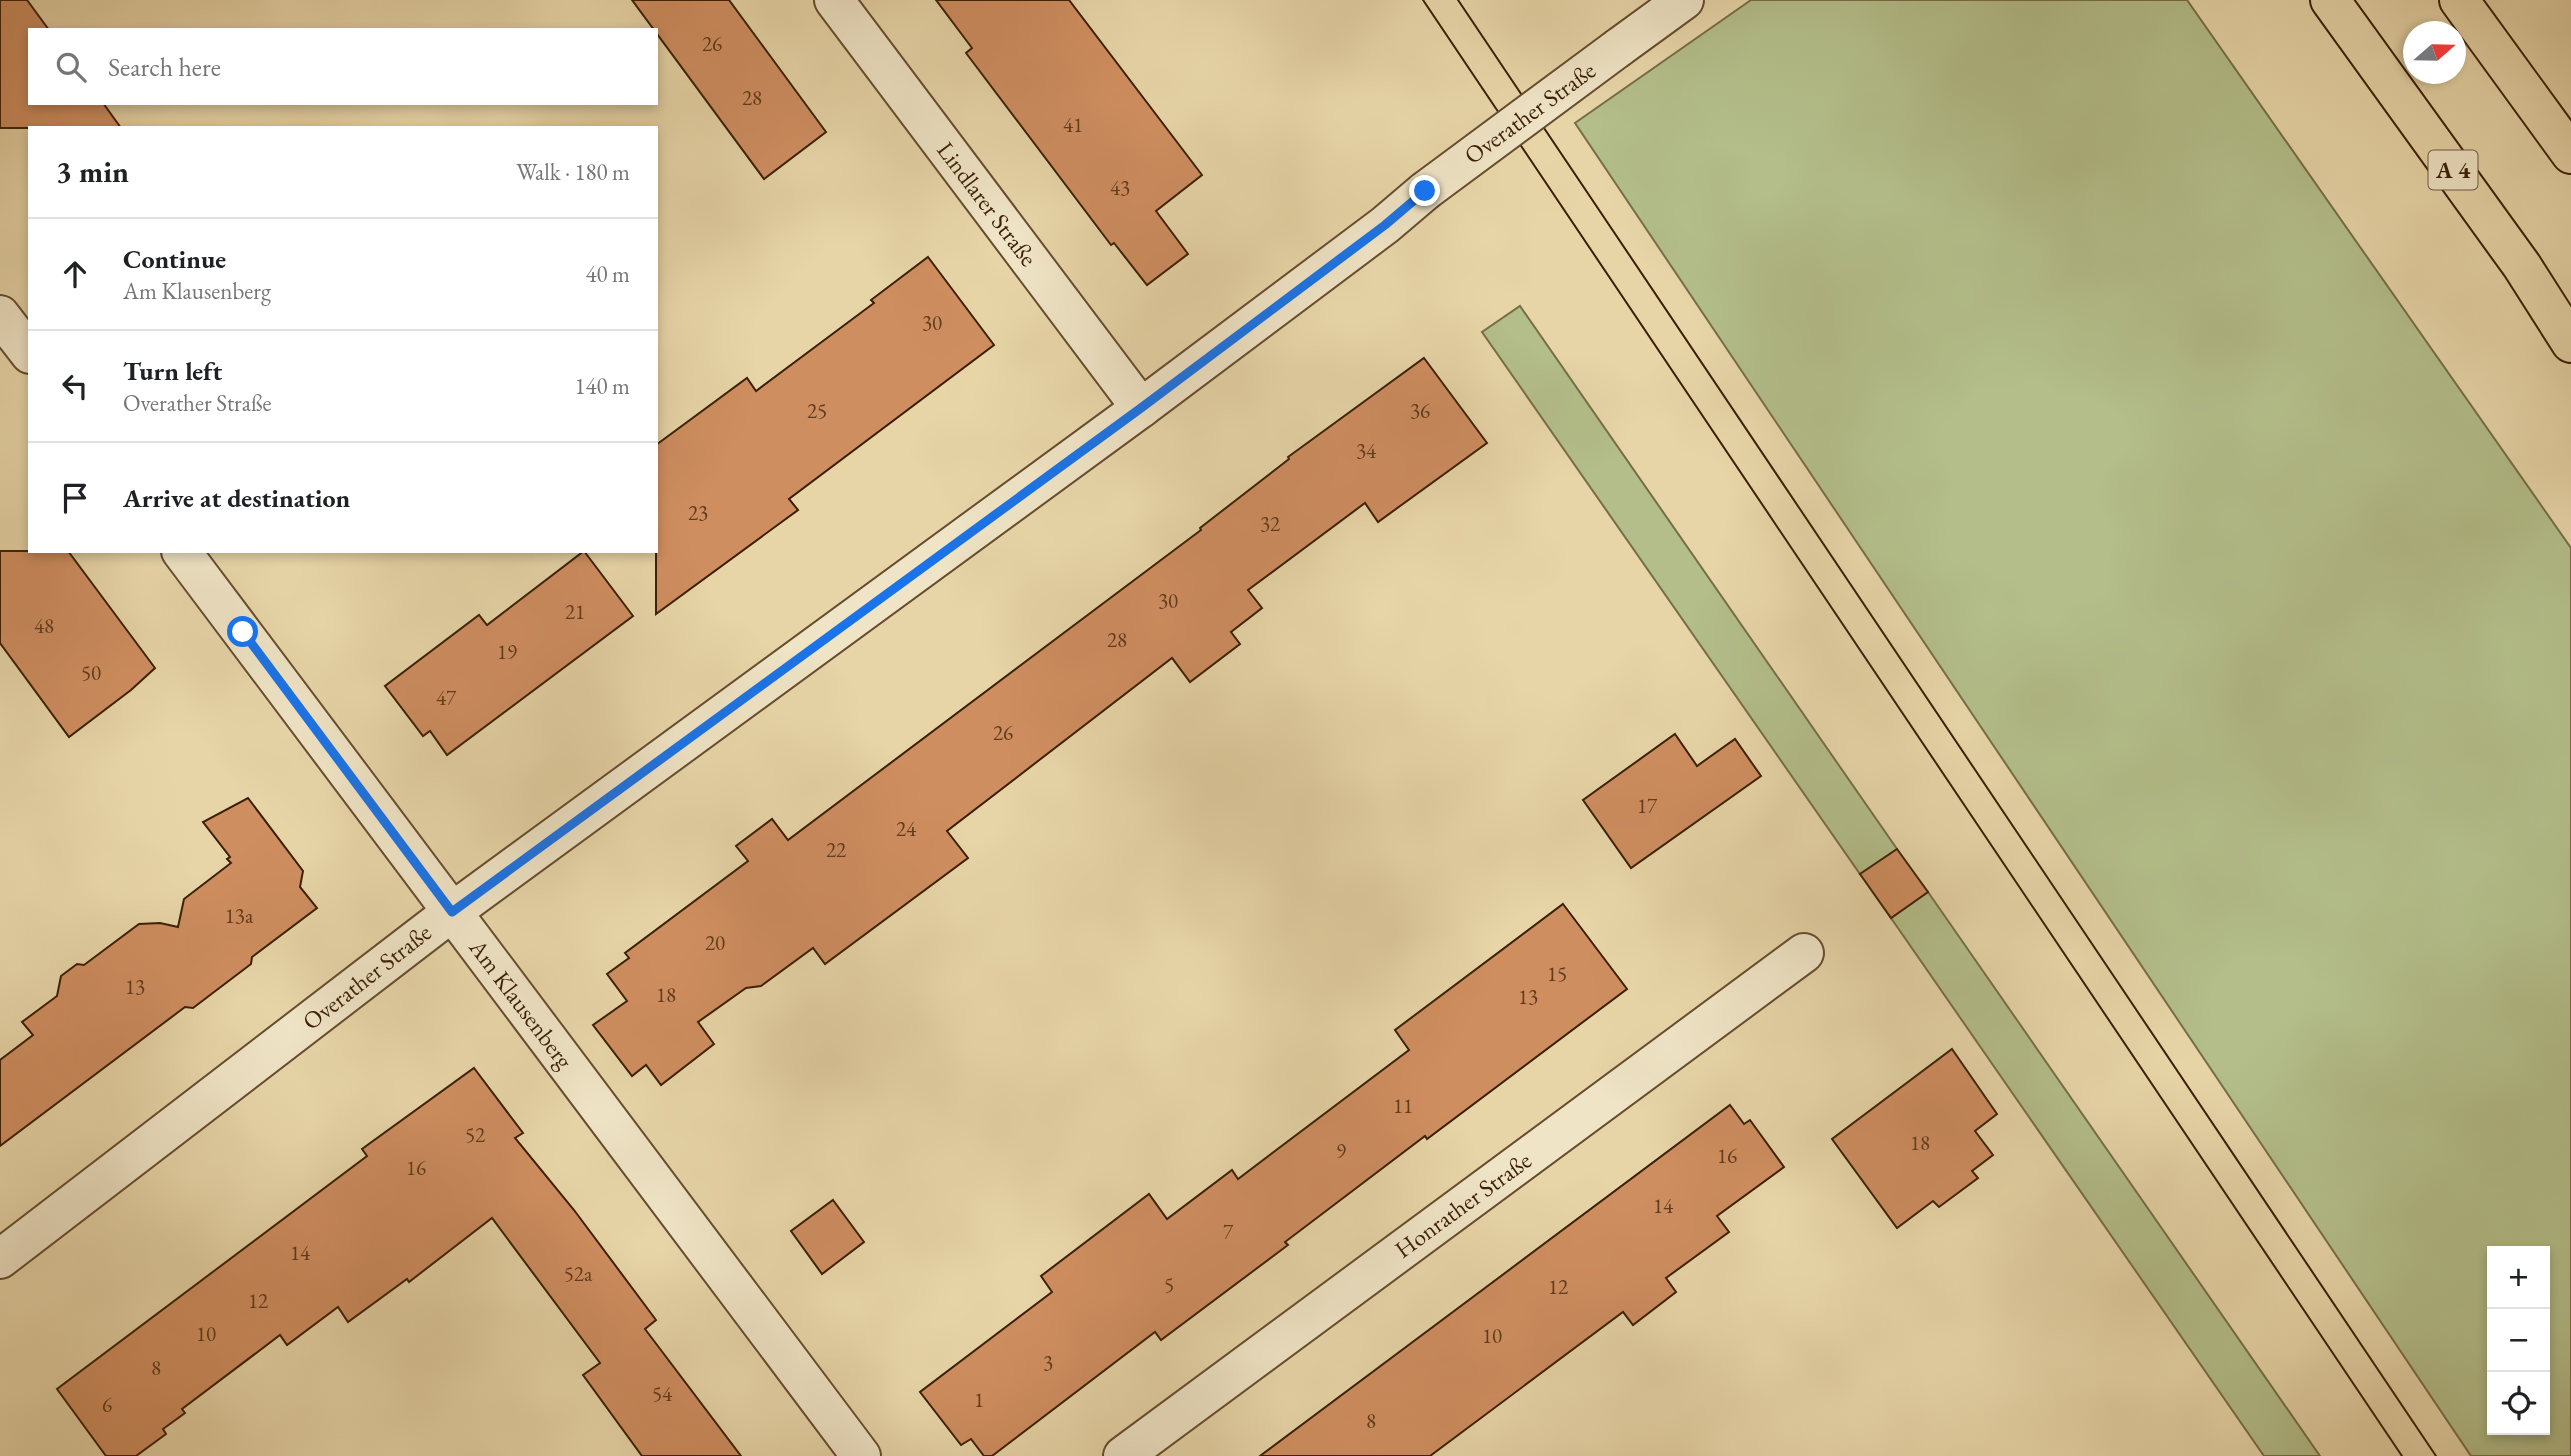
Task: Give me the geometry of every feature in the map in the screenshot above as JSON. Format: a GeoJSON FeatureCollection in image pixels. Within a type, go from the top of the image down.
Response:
{"type":"FeatureCollection","features":[{"type":"Feature","properties":{"kind":"highway","name":"A 4"},"geometry":{"type":"LineString","coordinates":[[2330,0],[2522,266],[2571,343]]}},
{"type":"Feature","properties":{"kind":"highway"},"geometry":{"type":"LineString","coordinates":[[2459,0],[2571,154]]}},
{"type":"Feature","properties":{"kind":"street","name":"Lindlarer Straße"},"geometry":{"type":"LineString","coordinates":[[834,0],[1141,408]]}},
{"type":"Feature","properties":{"kind":"street","name":"Overather Straße"},"geometry":{"type":"LineString","coordinates":[[0,1259],[452,912],[1141,408],[1385,225],[1425,191],[1684,0]]}},
{"type":"Feature","properties":{"kind":"street"},"geometry":{"type":"LineString","coordinates":[[0,315],[28,351]]}},
{"type":"Feature","properties":{"kind":"street","name":"Am Klausenberg"},"geometry":{"type":"LineString","coordinates":[[183,553],[452,912],[846,1451]]}},
{"type":"Feature","properties":{"kind":"street","name":"Honrather Straße"},"geometry":{"type":"LineString","coordinates":[[1123,1456],[1804,953]]}},
{"type":"Feature","properties":{"kind":"green space"},"geometry":{"type":"Polygon","coordinates":[[[1751,0],[2187,0],[2571,548],[2571,1456],[2471,1456],[1575,123],[1751,0]]]}},
{"type":"Feature","properties":{"kind":"green space"},"geometry":{"type":"Polygon","coordinates":[[[1520,306],[1897,849],[1860,874],[1482,332],[1520,306]]]}},
{"type":"Feature","properties":{"kind":"green space"},"geometry":{"type":"Polygon","coordinates":[[[1928,892],[2320,1456],[2264,1456],[1891,918],[1928,892]]]}},
{"type":"Feature","properties":{"kind":"building"},"geometry":{"type":"Polygon","coordinates":[[[0,0],[27,0],[48,28],[28,28],[28,105],[104,105],[120,126],[0,128],[0,0]]]}},
{"type":"Feature","properties":{"kind":"building"},"geometry":{"type":"Polygon","coordinates":[[[632,0],[729,0],[826,132],[764,179],[658,35],[658,28],[653,28],[632,0]]]}},
{"type":"Feature","properties":{"kind":"building"},"geometry":{"type":"Polygon","coordinates":[[[936,0],[1069,0],[1202,175],[1156,211],[1188,254],[1147,285],[1114,243],[1111,245],[966,53],[972,48],[936,0]]]}},
{"type":"Feature","properties":{"kind":"building"},"geometry":{"type":"Polygon","coordinates":[[[928,257],[994,345],[789,499],[798,510],[656,614],[658,444],[747,378],[756,391],[874,303],[871,300],[928,257]]]}},
{"type":"Feature","properties":{"kind":"building"},"geometry":{"type":"Polygon","coordinates":[[[1424,358],[1487,443],[1378,522],[1365,503],[1248,590],[1262,608],[1231,632],[1240,644],[1190,682],[1172,658],[947,831],[968,858],[825,964],[813,948],[761,986],[746,988],[698,1022],[714,1044],[661,1085],[646,1065],[632,1076],[593,1025],[627,1001],[607,974],[629,958],[625,953],[748,861],[736,846],[772,819],[788,840],[1201,530],[1200,528],[1289,459],[1288,457],[1424,358]]]}},
{"type":"Feature","properties":{"kind":"building"},"geometry":{"type":"Polygon","coordinates":[[[0,551],[69,553],[155,668],[131,690],[69,737],[0,643],[0,551]]]}},
{"type":"Feature","properties":{"kind":"building"},"geometry":{"type":"Polygon","coordinates":[[[581,553],[586,553],[633,616],[447,755],[430,731],[423,736],[385,686],[479,615],[487,625],[581,553]]]}},
{"type":"Feature","properties":{"kind":"building"},"geometry":{"type":"Polygon","coordinates":[[[1675,734],[1697,766],[1735,739],[1761,776],[1631,868],[1583,800],[1675,734]]]}},
{"type":"Feature","properties":{"kind":"building"},"geometry":{"type":"Polygon","coordinates":[[[248,798],[303,871],[300,887],[317,908],[252,957],[251,964],[193,1008],[185,1007],[0,1146],[0,1060],[33,1035],[22,1022],[57,996],[61,976],[77,964],[84,965],[139,924],[160,923],[178,927],[184,899],[231,863],[227,859],[230,857],[203,822],[248,798]]]}},
{"type":"Feature","properties":{"kind":"building"},"geometry":{"type":"Polygon","coordinates":[[[1897,849],[1928,892],[1891,918],[1860,874],[1897,849]]]}},
{"type":"Feature","properties":{"kind":"building"},"geometry":{"type":"Polygon","coordinates":[[[1563,904],[1627,989],[1427,1139],[1425,1136],[1285,1242],[1288,1245],[1161,1340],[1155,1332],[992,1456],[984,1456],[971,1439],[961,1445],[920,1392],[1052,1292],[1041,1276],[1149,1194],[1167,1219],[1232,1170],[1238,1179],[1409,1050],[1395,1030],[1563,904]]]}},
{"type":"Feature","properties":{"kind":"building"},"geometry":{"type":"Polygon","coordinates":[[[1952,1049],[1997,1114],[1975,1131],[1993,1155],[1972,1171],[1978,1178],[1939,1207],[1933,1201],[1897,1228],[1832,1139],[1952,1049]]]}},
{"type":"Feature","properties":{"kind":"building"},"geometry":{"type":"Polygon","coordinates":[[[474,1068],[523,1133],[515,1138],[574,1210],[656,1320],[645,1329],[741,1456],[642,1456],[583,1375],[600,1363],[492,1218],[409,1282],[407,1279],[348,1322],[338,1307],[287,1345],[280,1335],[182,1409],[185,1413],[163,1429],[166,1434],[136,1456],[106,1456],[57,1389],[367,1156],[362,1149],[474,1068]]]}},
{"type":"Feature","properties":{"kind":"building"},"geometry":{"type":"Polygon","coordinates":[[[1730,1105],[1744,1124],[1750,1120],[1784,1167],[1717,1216],[1729,1232],[1666,1278],[1676,1292],[1633,1325],[1623,1312],[1430,1456],[1260,1456],[1730,1105]]]}},
{"type":"Feature","properties":{"kind":"building"},"geometry":{"type":"Polygon","coordinates":[[[833,1200],[864,1242],[822,1274],[791,1231],[833,1200]]]}},
{"type":"Feature","properties":{"kind":"tram line"},"geometry":{"type":"LineString","coordinates":[[1423,0],[2402,1456]]}},
{"type":"Feature","properties":{"kind":"tram line"},"geometry":{"type":"LineString","coordinates":[[1458,0],[2436,1456]]}},
{"type":"Feature","properties":{"kind":"route"},"geometry":{"type":"LineString","coordinates":[[243,632],[452,912],[1141,408],[1385,225],[1425,191]]}}]}
